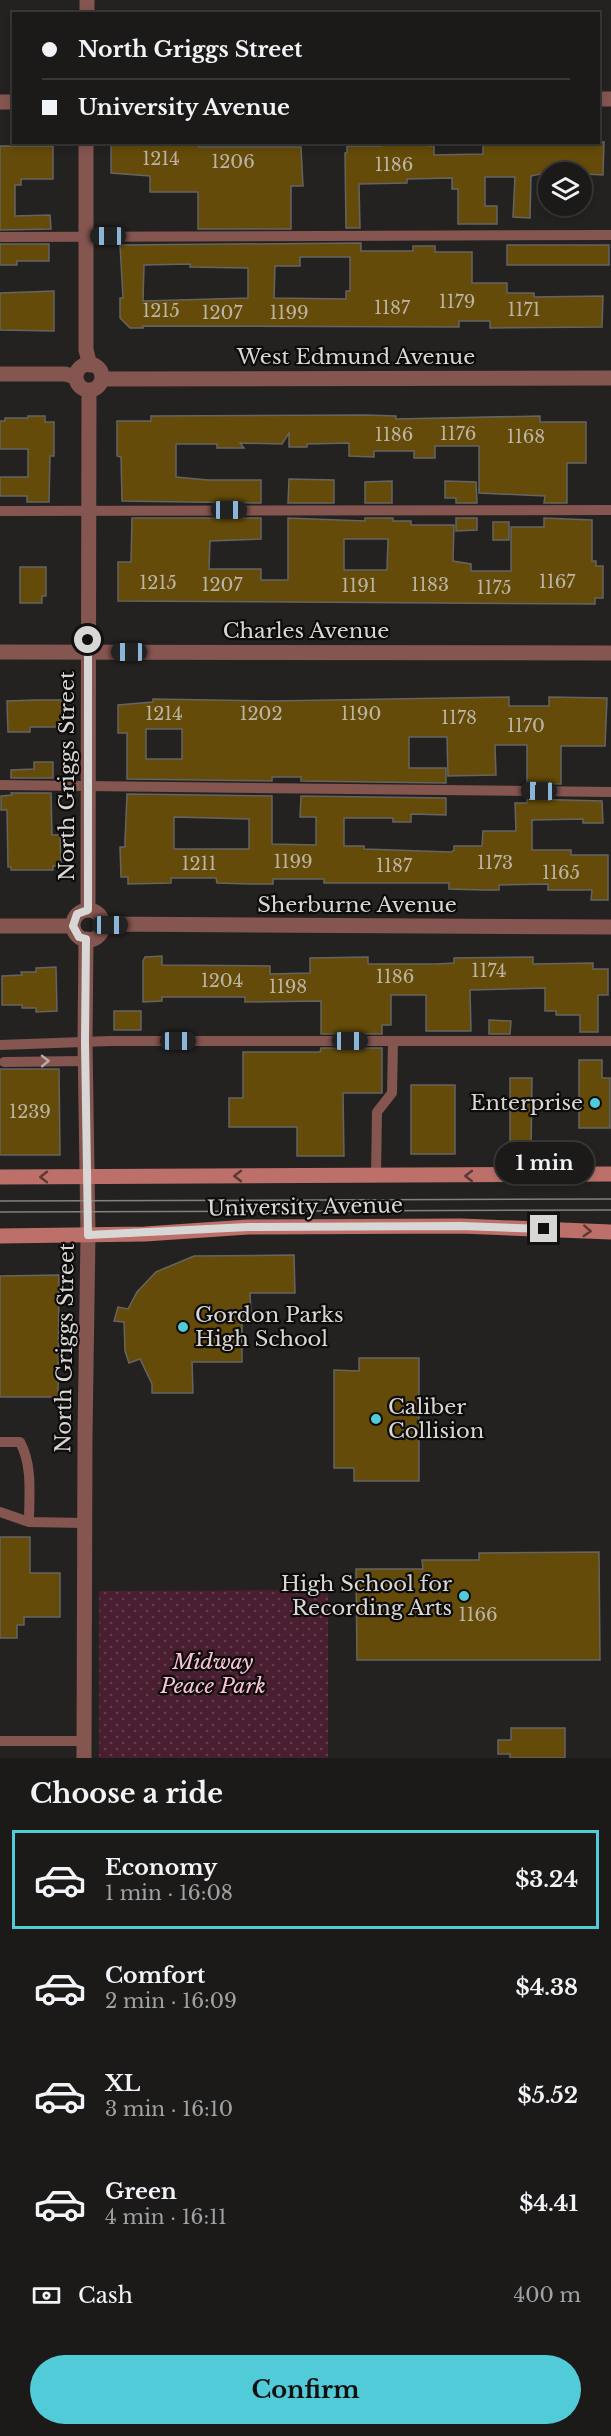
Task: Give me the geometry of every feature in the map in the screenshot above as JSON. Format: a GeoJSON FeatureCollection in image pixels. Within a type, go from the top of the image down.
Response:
{"type":"FeatureCollection","features":[{"type":"Feature","properties":{"kind":"main road","name":"University Avenue"},"geometry":{"type":"LineString","coordinates":[[0,1177],[611,1174]]}},
{"type":"Feature","properties":{"kind":"main road","name":"University Avenue"},"geometry":{"type":"LineString","coordinates":[[0,1236],[88,1235],[248,1227],[438,1226],[611,1232]]}},
{"type":"Feature","properties":{"kind":"street"},"geometry":{"type":"LineString","coordinates":[[76,377],[81,388],[89,390],[95,389],[102,378],[99,369],[90,364],[86,350],[87,144]]}},
{"type":"Feature","properties":{"kind":"street"},"geometry":{"type":"LineString","coordinates":[[76,377],[82,367],[90,364]]}},
{"type":"Feature","properties":{"kind":"street"},"geometry":{"type":"LineString","coordinates":[[0,374],[65,374],[76,377]]}},
{"type":"Feature","properties":{"kind":"street","name":"West Edmund Avenue"},"geometry":{"type":"LineString","coordinates":[[102,378],[611,378]]}},
{"type":"Feature","properties":{"kind":"street","name":"North Griggs Street"},"geometry":{"type":"LineString","coordinates":[[88,910],[89,390]]}},
{"type":"Feature","properties":{"kind":"street","name":"Charles Avenue"},"geometry":{"type":"LineString","coordinates":[[0,652],[611,653]]}},
{"type":"Feature","properties":{"kind":"street"},"geometry":{"type":"LineString","coordinates":[[88,910],[98,914],[102,924],[99,934],[86,939],[79,937],[73,926],[77,914],[88,910]]}},
{"type":"Feature","properties":{"kind":"street","name":"Sherburne Avenue"},"geometry":{"type":"LineString","coordinates":[[102,924],[611,927]]}},
{"type":"Feature","properties":{"kind":"street"},"geometry":{"type":"LineString","coordinates":[[0,926],[73,926]]}},
{"type":"Feature","properties":{"kind":"street","name":"North Griggs Street"},"geometry":{"type":"LineString","coordinates":[[84,1758],[88,1235],[85,1061],[86,939]]}},
{"type":"Feature","properties":{"kind":"lane"},"geometry":{"type":"LineString","coordinates":[[0,237],[611,235]]}},
{"type":"Feature","properties":{"kind":"lane"},"geometry":{"type":"LineString","coordinates":[[0,511],[611,510]]}},
{"type":"Feature","properties":{"kind":"lane"},"geometry":{"type":"LineString","coordinates":[[0,785],[611,792]]}},
{"type":"Feature","properties":{"kind":"lane"},"geometry":{"type":"LineString","coordinates":[[376,1176],[377,1112],[392,1093],[393,1041]]}},
{"type":"Feature","properties":{"kind":"lane"},"geometry":{"type":"LineString","coordinates":[[0,1045],[85,1042],[611,1041]]}},
{"type":"Feature","properties":{"kind":"lane"},"geometry":{"type":"LineString","coordinates":[[4,1062],[85,1061]]}},
{"type":"Feature","properties":{"kind":"lane"},"geometry":{"type":"LineString","coordinates":[[0,1442],[20,1442],[26,1452],[29,1472],[29,1522]]}},
{"type":"Feature","properties":{"kind":"lane"},"geometry":{"type":"LineString","coordinates":[[0,1512],[29,1522],[84,1523]]}},
{"type":"Feature","properties":{"kind":"lane"},"geometry":{"type":"LineString","coordinates":[[0,1741],[84,1742]]}},
{"type":"Feature","properties":{"kind":"green space","name":"Midway Peace Park"},"geometry":{"type":"Polygon","coordinates":[[[328,1590],[328,1758],[99,1758],[99,1591],[328,1590]]]}},
{"type":"Feature","properties":{"kind":"building"},"geometry":{"type":"Polygon","coordinates":[[[604,142],[603,175],[592,174],[592,162],[538,162],[538,174],[531,176],[530,218],[513,217],[515,177],[485,177],[485,206],[497,206],[497,224],[458,224],[458,189],[452,189],[452,178],[407,179],[407,183],[359,184],[360,228],[346,228],[345,153],[347,153],[347,146],[429,144],[429,146],[434,145],[434,155],[483,154],[483,144],[600,144],[604,142]]]}},
{"type":"Feature","properties":{"kind":"building"},"geometry":{"type":"Polygon","coordinates":[[[111,144],[301,147],[303,186],[291,186],[291,229],[198,229],[198,192],[150,192],[150,176],[111,173],[111,144]]]}},
{"type":"Feature","properties":{"kind":"building"},"geometry":{"type":"Polygon","coordinates":[[[0,146],[53,146],[53,179],[21,179],[21,185],[15,185],[15,216],[50,215],[51,229],[0,230],[0,146]]]}},
{"type":"Feature","properties":{"kind":"building"},"geometry":{"type":"Polygon","coordinates":[[[361,243],[361,251],[413,251],[413,246],[435,246],[435,252],[472,252],[472,283],[507,283],[507,293],[534,293],[534,297],[603,296],[602,327],[490,328],[490,321],[459,321],[459,327],[143,326],[143,328],[130,328],[120,318],[120,298],[123,298],[120,245],[361,243]],[[300,257],[300,266],[275,266],[274,298],[346,299],[346,291],[350,291],[350,257],[300,257]],[[190,264],[144,265],[143,301],[248,298],[248,268],[190,267],[190,264]]]}},
{"type":"Feature","properties":{"kind":"building"},"geometry":{"type":"Polygon","coordinates":[[[0,244],[49,244],[49,261],[17,261],[17,265],[0,265],[0,244]]]}},
{"type":"Feature","properties":{"kind":"building"},"geometry":{"type":"Polygon","coordinates":[[[507,245],[609,245],[609,265],[507,265],[507,245]]]}},
{"type":"Feature","properties":{"kind":"building"},"geometry":{"type":"Polygon","coordinates":[[[54,291],[54,331],[0,330],[0,293],[54,291]]]}},
{"type":"Feature","properties":{"kind":"building"},"geometry":{"type":"Polygon","coordinates":[[[28,416],[45,416],[45,422],[54,422],[54,456],[50,456],[49,502],[27,502],[27,496],[0,496],[0,477],[28,477],[28,449],[0,449],[0,421],[5,421],[5,418],[28,418],[28,416]]]}},
{"type":"Feature","properties":{"kind":"building"},"geometry":{"type":"Polygon","coordinates":[[[151,416],[396,416],[396,419],[540,416],[540,422],[586,422],[586,463],[567,463],[567,503],[544,503],[545,496],[479,493],[479,446],[435,446],[435,458],[414,458],[414,451],[374,451],[374,457],[349,456],[349,443],[289,447],[289,433],[282,444],[240,443],[244,448],[217,448],[217,444],[176,444],[176,477],[208,480],[261,480],[261,503],[122,501],[121,457],[117,456],[117,421],[151,421],[151,416]]]}},
{"type":"Feature","properties":{"kind":"building"},"geometry":{"type":"Polygon","coordinates":[[[289,479],[334,480],[334,503],[288,503],[289,479]]]}},
{"type":"Feature","properties":{"kind":"building"},"geometry":{"type":"Polygon","coordinates":[[[392,481],[392,503],[365,503],[365,482],[392,481]]]}},
{"type":"Feature","properties":{"kind":"building"},"geometry":{"type":"Polygon","coordinates":[[[445,481],[476,482],[477,503],[456,503],[456,498],[445,498],[445,481]]]}},
{"type":"Feature","properties":{"kind":"building"},"geometry":{"type":"Polygon","coordinates":[[[132,518],[261,518],[261,539],[210,541],[209,569],[261,569],[261,580],[288,580],[288,518],[365,521],[365,518],[393,518],[393,521],[411,521],[411,525],[454,525],[453,561],[471,564],[471,571],[511,571],[511,527],[544,527],[544,518],[592,520],[592,561],[596,561],[596,566],[603,566],[603,598],[595,598],[595,604],[118,601],[118,562],[131,562],[132,518]],[[344,539],[344,570],[387,570],[388,539],[344,539]]]}},
{"type":"Feature","properties":{"kind":"building"},"geometry":{"type":"Polygon","coordinates":[[[456,518],[477,518],[477,530],[456,531],[456,518]]]}},
{"type":"Feature","properties":{"kind":"building"},"geometry":{"type":"Polygon","coordinates":[[[493,522],[509,522],[509,540],[493,540],[493,522]]]}},
{"type":"Feature","properties":{"kind":"building"},"geometry":{"type":"Polygon","coordinates":[[[20,567],[46,567],[46,596],[42,596],[42,603],[20,603],[20,567]]]}},
{"type":"Feature","properties":{"kind":"building"},"geometry":{"type":"Polygon","coordinates":[[[509,697],[509,706],[549,706],[549,697],[607,698],[605,746],[561,746],[561,784],[527,784],[527,745],[495,745],[496,775],[448,776],[447,737],[409,737],[409,768],[446,768],[446,783],[301,781],[301,777],[272,777],[272,781],[127,779],[127,733],[118,733],[118,705],[153,702],[153,699],[271,701],[509,697]],[[146,729],[146,759],[182,759],[182,729],[146,729]]]}},
{"type":"Feature","properties":{"kind":"building"},"geometry":{"type":"Polygon","coordinates":[[[63,700],[63,727],[30,727],[30,732],[8,732],[7,701],[63,700]]]}},
{"type":"Feature","properties":{"kind":"building"},"geometry":{"type":"Polygon","coordinates":[[[34,762],[53,762],[53,778],[11,778],[11,770],[34,769],[34,762]]]}},
{"type":"Feature","properties":{"kind":"building"},"geometry":{"type":"Polygon","coordinates":[[[11,793],[51,793],[52,835],[60,835],[61,866],[53,866],[53,870],[11,870],[11,867],[8,867],[7,810],[1,810],[1,796],[12,795],[11,793]]]}},
{"type":"Feature","properties":{"kind":"building"},"geometry":{"type":"Polygon","coordinates":[[[127,794],[272,796],[272,844],[316,845],[316,817],[300,817],[301,796],[446,798],[446,815],[411,814],[411,822],[393,822],[393,818],[344,818],[344,846],[364,846],[364,849],[451,852],[454,846],[482,846],[483,831],[516,831],[515,803],[527,803],[527,799],[602,801],[603,823],[583,823],[583,819],[532,820],[532,850],[571,850],[571,855],[608,855],[608,900],[591,900],[592,890],[548,890],[548,884],[499,885],[499,890],[483,890],[449,889],[449,883],[324,883],[324,879],[273,879],[273,884],[249,884],[217,883],[216,878],[171,878],[171,883],[128,884],[128,877],[121,877],[120,847],[125,847],[127,794]],[[174,817],[174,849],[249,849],[249,819],[174,817]]]}},
{"type":"Feature","properties":{"kind":"building"},"geometry":{"type":"Polygon","coordinates":[[[162,956],[162,965],[270,966],[270,974],[310,973],[310,958],[368,957],[368,964],[436,964],[454,963],[454,958],[533,957],[533,964],[593,963],[593,969],[608,969],[608,995],[598,995],[598,1032],[580,1032],[580,1015],[556,1015],[556,1011],[545,1011],[545,988],[470,990],[471,1031],[426,1031],[426,995],[391,995],[391,1025],[382,1025],[382,1034],[321,1034],[321,1001],[245,1002],[245,997],[162,997],[162,1001],[143,1002],[143,961],[145,957],[162,956]]]}},
{"type":"Feature","properties":{"kind":"building"},"geometry":{"type":"Polygon","coordinates":[[[56,967],[57,1011],[36,1012],[36,1008],[22,1008],[22,1005],[2,1005],[2,976],[36,972],[36,968],[56,967]]]}},
{"type":"Feature","properties":{"kind":"building"},"geometry":{"type":"Polygon","coordinates":[[[114,1011],[141,1011],[141,1030],[114,1030],[114,1011]]]}},
{"type":"Feature","properties":{"kind":"building"},"geometry":{"type":"Polygon","coordinates":[[[489,1020],[511,1021],[510,1034],[489,1034],[489,1020]]]}},
{"type":"Feature","properties":{"kind":"building"},"geometry":{"type":"Polygon","coordinates":[[[321,1048],[382,1048],[382,1093],[343,1093],[344,1156],[297,1156],[297,1127],[229,1127],[229,1098],[243,1098],[243,1052],[320,1052],[321,1048]]]}},
{"type":"Feature","properties":{"kind":"building","name":"Enterprise"},"geometry":{"type":"Polygon","coordinates":[[[579,1060],[602,1060],[602,1078],[610,1078],[610,1128],[579,1128],[579,1060]]]}},
{"type":"Feature","properties":{"kind":"building"},"geometry":{"type":"Polygon","coordinates":[[[0,1069],[59,1069],[60,1155],[0,1155],[0,1069]]]}},
{"type":"Feature","properties":{"kind":"building"},"geometry":{"type":"Polygon","coordinates":[[[510,1078],[532,1078],[531,1154],[510,1154],[510,1078]]]}},
{"type":"Feature","properties":{"kind":"building"},"geometry":{"type":"Polygon","coordinates":[[[411,1085],[455,1085],[455,1154],[411,1154],[411,1085]]]}},
{"type":"Feature","properties":{"kind":"building","name":"Gordon Parks High School"},"geometry":{"type":"Polygon","coordinates":[[[294,1255],[295,1293],[250,1293],[251,1316],[242,1316],[242,1362],[192,1362],[193,1393],[152,1393],[152,1384],[140,1359],[129,1363],[125,1351],[124,1322],[114,1321],[118,1307],[128,1309],[137,1292],[156,1272],[194,1256],[294,1255]]]}},
{"type":"Feature","properties":{"kind":"building"},"geometry":{"type":"Polygon","coordinates":[[[59,1275],[58,1397],[0,1397],[0,1276],[59,1275]]]}},
{"type":"Feature","properties":{"kind":"building","name":"Caliber Collision"},"geometry":{"type":"Polygon","coordinates":[[[359,1358],[419,1358],[419,1481],[354,1481],[354,1468],[334,1468],[334,1370],[359,1371],[359,1358]]]}},
{"type":"Feature","properties":{"kind":"building"},"geometry":{"type":"Polygon","coordinates":[[[0,1537],[30,1537],[30,1573],[60,1573],[60,1617],[24,1617],[24,1625],[17,1625],[17,1638],[0,1638],[0,1537]]]}},
{"type":"Feature","properties":{"kind":"building"},"geometry":{"type":"Polygon","coordinates":[[[599,1552],[600,1660],[357,1660],[356,1569],[423,1569],[422,1560],[479,1560],[479,1553],[599,1552]]]}},
{"type":"Feature","properties":{"kind":"building"},"geometry":{"type":"Polygon","coordinates":[[[511,1728],[565,1728],[565,1758],[510,1758],[510,1754],[498,1754],[498,1740],[511,1740],[511,1728]]]}},
{"type":"Feature","properties":{"kind":"tram line"},"geometry":{"type":"LineString","coordinates":[[0,1201],[611,1199]]}},
{"type":"Feature","properties":{"kind":"tram line"},"geometry":{"type":"LineString","coordinates":[[0,1212],[611,1210]]}},
{"type":"Feature","properties":{"kind":"place","name":"Enterprise"},"geometry":{"type":"Point","coordinates":[595,1103]}},
{"type":"Feature","properties":{"kind":"place","name":"Gordon Parks High School"},"geometry":{"type":"Point","coordinates":[183,1327]}},
{"type":"Feature","properties":{"kind":"place","name":"Caliber Collision"},"geometry":{"type":"Point","coordinates":[376,1419]}},
{"type":"Feature","properties":{"kind":"place","name":"High School for Recording Arts"},"geometry":{"type":"Point","coordinates":[464,1596]}},
{"type":"Feature","properties":{"kind":"route"},"geometry":{"type":"LineString","coordinates":[[88,640],[88,910],[77,914],[73,926],[79,937],[86,939],[88,1235],[145,1234],[248,1227],[461,1226],[544,1229]]}}]}
